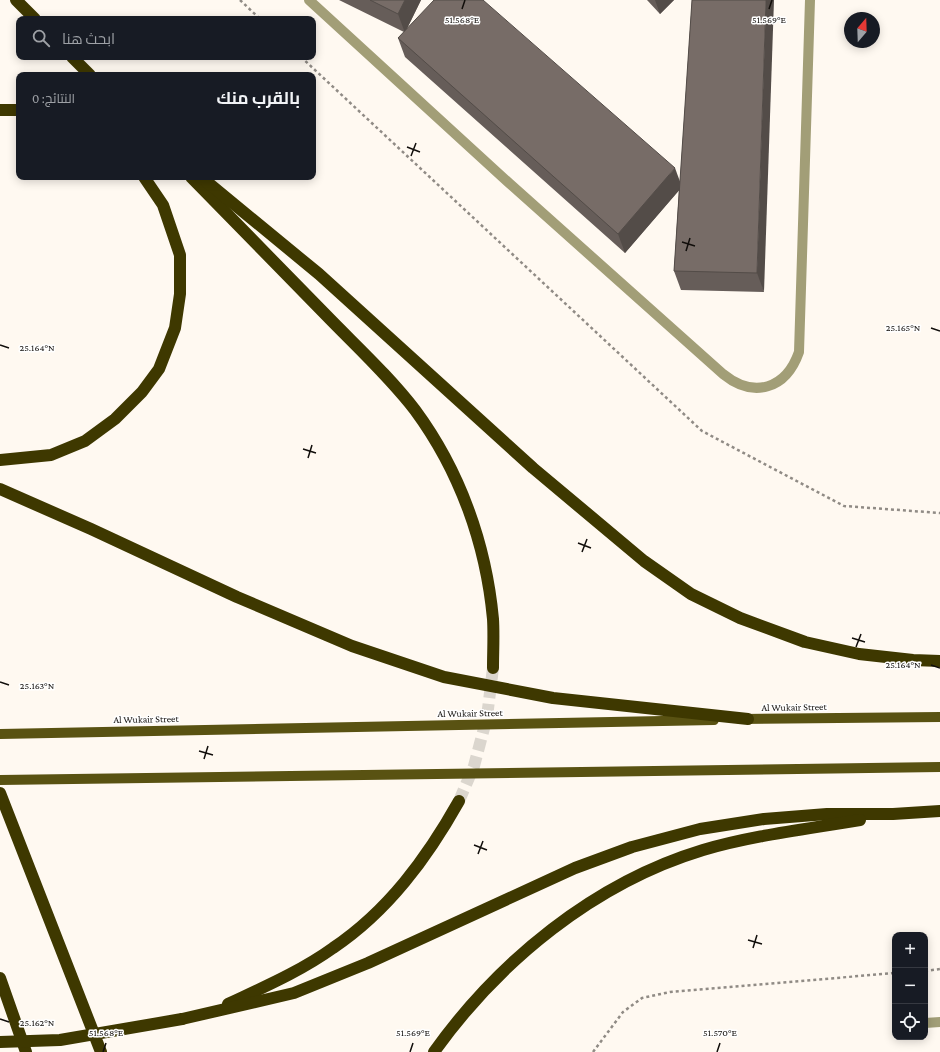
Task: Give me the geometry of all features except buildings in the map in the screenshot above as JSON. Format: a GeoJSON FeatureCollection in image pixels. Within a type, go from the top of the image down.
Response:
{"type":"FeatureCollection","features":[{"type":"Feature","properties":{"kind":"highway"},"geometry":{"type":"LineString","coordinates":[[16,0],[31,16]]}},
{"type":"Feature","properties":{"kind":"highway"},"geometry":{"type":"LineString","coordinates":[[75,60],[87,72]]}},
{"type":"Feature","properties":{"kind":"highway"},"geometry":{"type":"LineString","coordinates":[[0,110],[16,110]]}},
{"type":"Feature","properties":{"kind":"highway"},"geometry":{"type":"LineString","coordinates":[[0,460],[51,455],[85,440],[114,419],[142,392],[159,369],[174,328],[180,294],[180,255],[163,205],[146,180]]}},
{"type":"Feature","properties":{"kind":"highway"},"geometry":{"type":"LineString","coordinates":[[194,180],[372,362],[414,409],[437,442],[467,504],[487,570],[493,620],[493,668]]}},
{"type":"Feature","properties":{"kind":"highway"},"geometry":{"type":"LineString","coordinates":[[205,180],[319,274],[533,468],[644,561],[692,594],[740,618],[805,642],[859,654],[913,660],[940,661]]}},
{"type":"Feature","properties":{"kind":"highway"},"geometry":{"type":"LineString","coordinates":[[0,489],[244,600],[352,646],[444,677],[552,698],[748,719]]}},
{"type":"Feature","properties":{"kind":"highway"},"geometry":{"type":"LineString","coordinates":[[0,793],[101,1052]]}},
{"type":"Feature","properties":{"kind":"highway"},"geometry":{"type":"LineString","coordinates":[[213,1011],[287,975],[333,948],[370,920],[398,892],[424,859],[459,801]]}},
{"type":"Feature","properties":{"kind":"highway"},"geometry":{"type":"LineString","coordinates":[[0,1042],[60,1040],[182,1019],[294,993],[368,963],[576,868],[632,846],[700,829],[764,819],[827,814],[893,814],[940,811]]}},
{"type":"Feature","properties":{"kind":"highway"},"geometry":{"type":"LineString","coordinates":[[434,1052],[455,1023],[477,997],[510,965],[576,912],[657,867],[702,850],[765,835],[893,814]]}},
{"type":"Feature","properties":{"kind":"highway"},"geometry":{"type":"LineString","coordinates":[[0,978],[26,1052]]}},
{"type":"Feature","properties":{"kind":"main road","name":"Al Wukair Street"},"geometry":{"type":"LineString","coordinates":[[0,734],[748,719],[940,717]]}},
{"type":"Feature","properties":{"kind":"main road"},"geometry":{"type":"LineString","coordinates":[[0,780],[940,767]]}},
{"type":"Feature","properties":{"kind":"street"},"geometry":{"type":"LineString","coordinates":[[309,0],[503,178],[723,374],[733,382],[746,387],[760,388],[774,384],[786,377],[795,366],[800,352],[810,0]]}},
{"type":"Feature","properties":{"kind":"street"},"geometry":{"type":"LineString","coordinates":[[928,1023],[940,1022]]}},
{"type":"Feature","properties":{"kind":"path"},"geometry":{"type":"LineString","coordinates":[[240,0],[257,16]]}},
{"type":"Feature","properties":{"kind":"path"},"geometry":{"type":"LineString","coordinates":[[304,60],[702,431],[844,506],[940,513]]}},
{"type":"Feature","properties":{"kind":"path"},"geometry":{"type":"LineString","coordinates":[[928,971],[940,969]]}},
{"type":"Feature","properties":{"kind":"path"},"geometry":{"type":"LineString","coordinates":[[593,1052],[623,1012],[642,998],[670,992],[892,973]]}},
{"type":"Feature","properties":{"kind":"tunnel"},"geometry":{"type":"LineString","coordinates":[[459,801],[474,766],[487,717],[493,668]]}}]}
